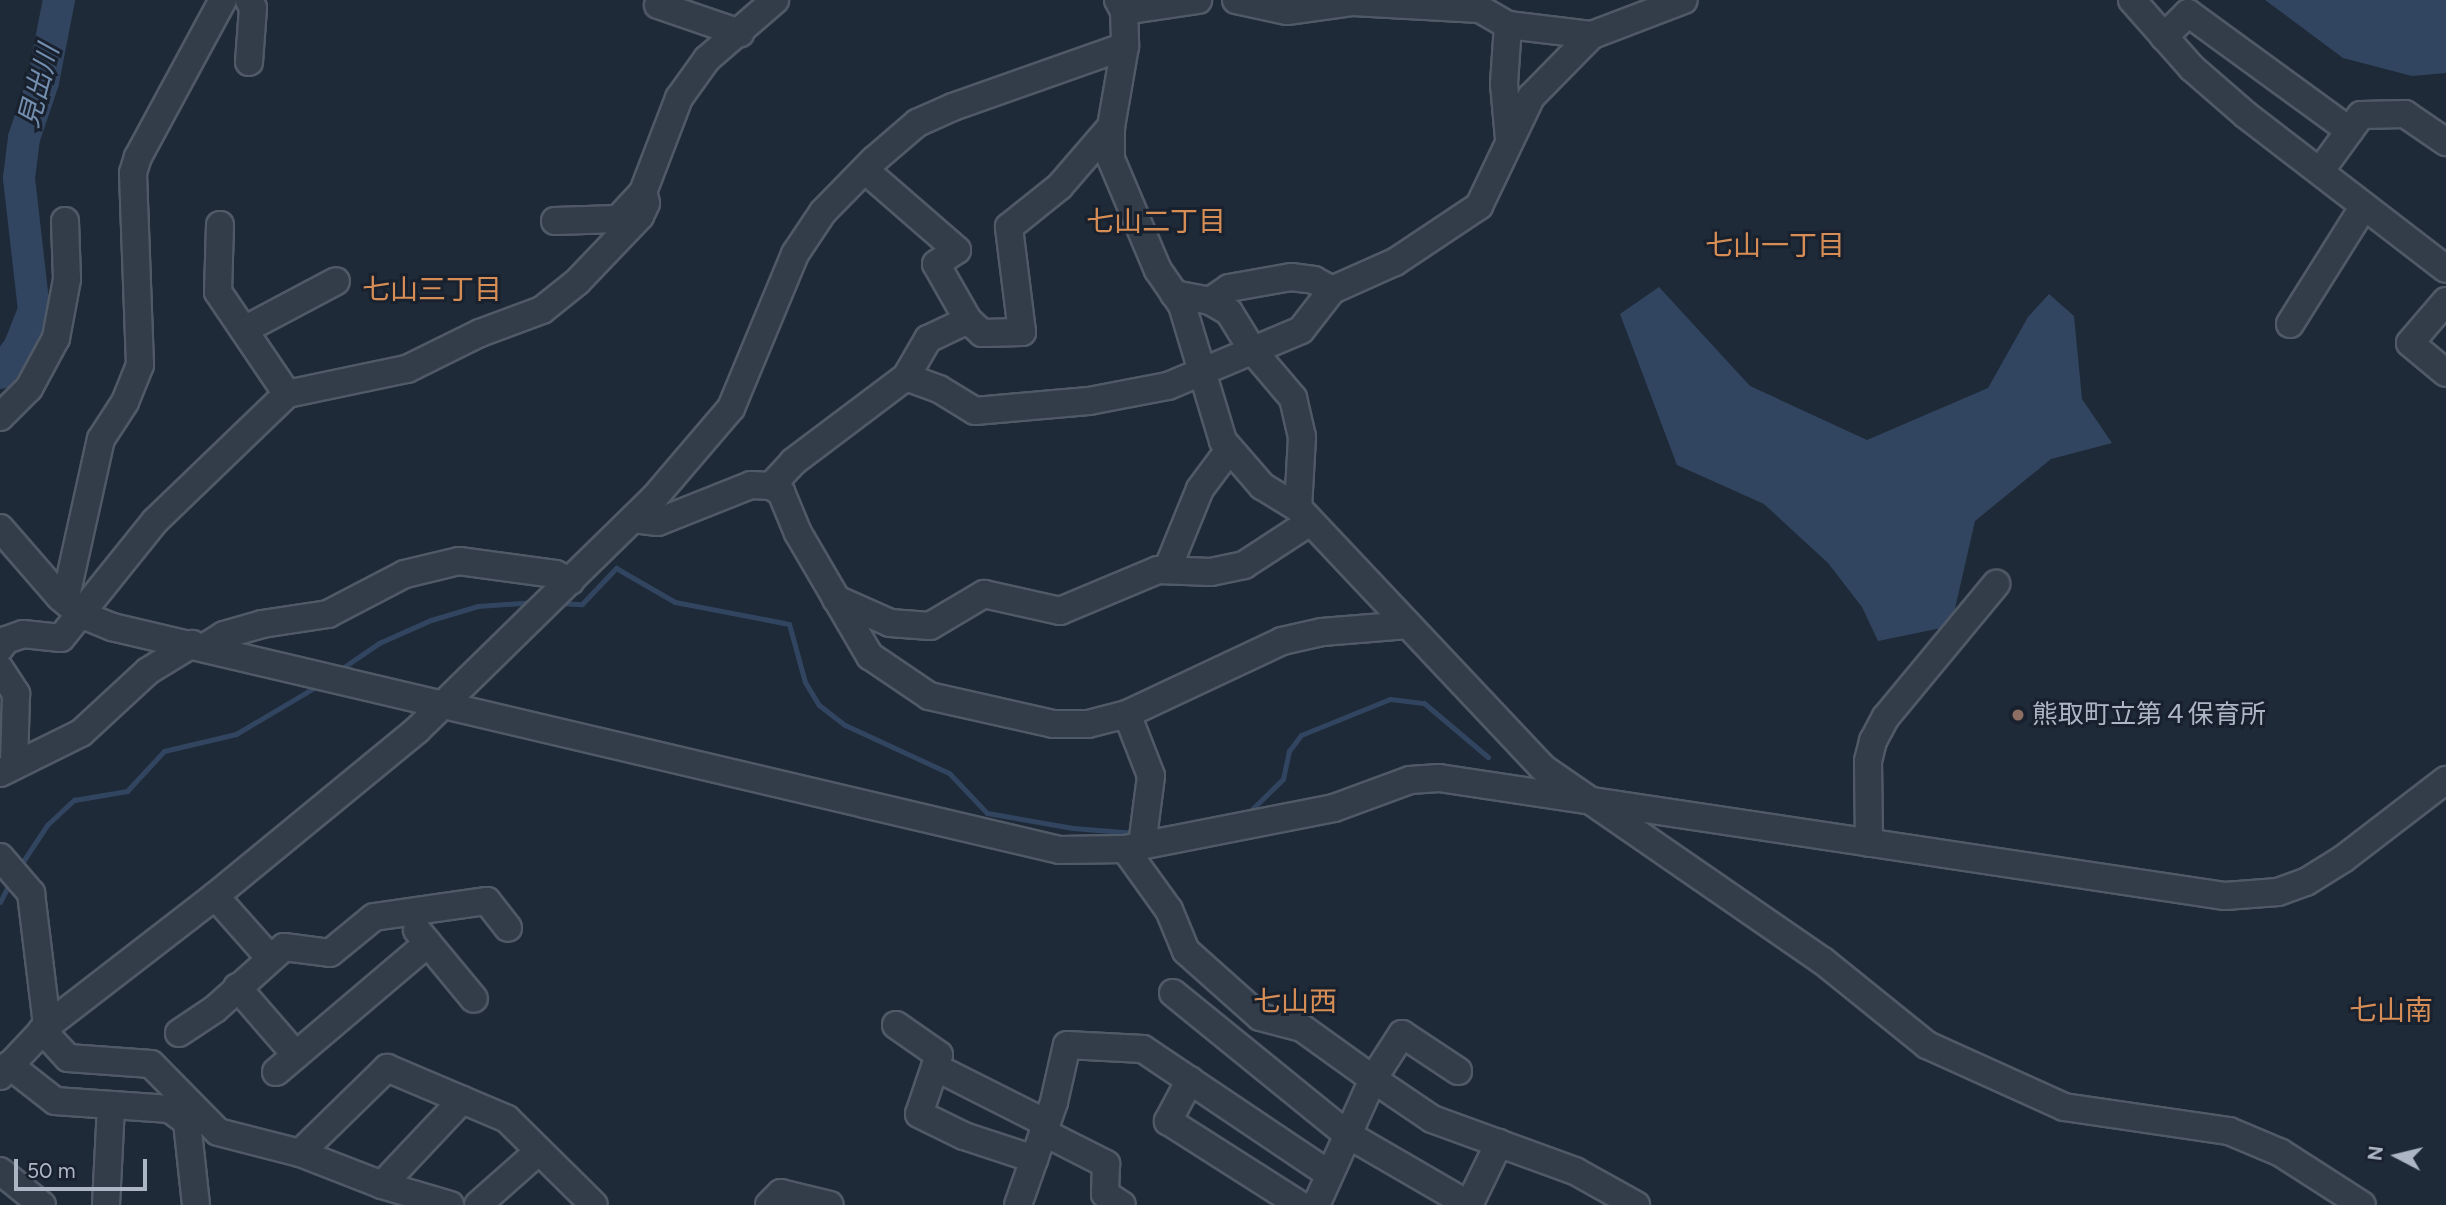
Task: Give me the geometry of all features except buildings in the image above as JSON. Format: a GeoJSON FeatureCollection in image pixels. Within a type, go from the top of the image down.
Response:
{"type":"FeatureCollection","features":[{"type":"Feature","properties":{"kind":"street"},"geometry":{"type":"LineString","coordinates":[[2,642],[23,634],[61,638],[72,607],[101,439],[125,402],[140,365],[135,165],[223,0]]}},
{"type":"Feature","properties":{"kind":"street"},"geometry":{"type":"LineString","coordinates":[[249,62],[253,8],[250,0]]}},
{"type":"Feature","properties":{"kind":"street"},"geometry":{"type":"LineString","coordinates":[[555,221],[618,219],[643,192],[679,98],[707,59],[775,0]]}},
{"type":"Feature","properties":{"kind":"street"},"geometry":{"type":"LineString","coordinates":[[1198,0],[1121,6],[1125,46],[1111,127],[1111,159],[1118,184],[1174,294],[1229,450],[1262,486],[1304,515],[1543,768],[1823,961],[1927,1045],[2064,1108],[2229,1131],[2281,1153],[2362,1205]]}},
{"type":"Feature","properties":{"kind":"street"},"geometry":{"type":"LineString","coordinates":[[1236,0],[1287,11],[1353,2],[1480,9],[1508,25],[1592,35]]}},
{"type":"Feature","properties":{"kind":"street"},"geometry":{"type":"LineString","coordinates":[[906,377],[939,389],[975,411],[1089,401],[1168,386],[1301,330],[1332,290],[1395,262],[1479,206],[1508,139],[1531,97],[1592,35],[1684,0]]}},
{"type":"Feature","properties":{"kind":"street"},"geometry":{"type":"LineString","coordinates":[[2132,0],[2164,37],[2246,115],[2321,170],[2446,269]]}},
{"type":"Feature","properties":{"kind":"street"},"geometry":{"type":"LineString","coordinates":[[658,5],[740,33]]}},
{"type":"Feature","properties":{"kind":"street"},"geometry":{"type":"LineString","coordinates":[[2164,37],[2188,13],[2350,131]]}},
{"type":"Feature","properties":{"kind":"street"},"geometry":{"type":"LineString","coordinates":[[1508,25],[1504,83],[1508,139]]}},
{"type":"Feature","properties":{"kind":"street"},"geometry":{"type":"LineString","coordinates":[[196,1205],[187,1122],[170,1109],[55,1101],[4,1071],[44,1028],[215,896],[447,702],[633,519],[731,408],[794,254],[823,212],[865,170],[917,123],[1125,46]]}},
{"type":"Feature","properties":{"kind":"street"},"geometry":{"type":"LineString","coordinates":[[2321,170],[2361,115],[2405,114],[2446,142]]}},
{"type":"Feature","properties":{"kind":"street"},"geometry":{"type":"LineString","coordinates":[[865,170],[957,250],[936,264],[968,320],[982,333],[1022,332],[1009,227],[1060,186],[1111,127]]}},
{"type":"Feature","properties":{"kind":"street"},"geometry":{"type":"LineString","coordinates":[[72,607],[155,521],[288,394],[407,369],[480,332],[542,310],[577,282],[640,216],[646,203],[643,192]]}},
{"type":"Feature","properties":{"kind":"street"},"geometry":{"type":"LineString","coordinates":[[2290,324],[2364,206]]}},
{"type":"Feature","properties":{"kind":"street"},"geometry":{"type":"LineString","coordinates":[[0,418],[29,388],[56,338],[67,279],[65,220]]}},
{"type":"Feature","properties":{"kind":"street"},"geometry":{"type":"LineString","coordinates":[[220,225],[218,292],[288,394]]}},
{"type":"Feature","properties":{"kind":"street"},"geometry":{"type":"LineString","coordinates":[[1210,300],[1230,288],[1291,277],[1314,280],[1332,290]]}},
{"type":"Feature","properties":{"kind":"street"},"geometry":{"type":"LineString","coordinates":[[244,330],[336,281]]}},
{"type":"Feature","properties":{"kind":"street"},"geometry":{"type":"LineString","coordinates":[[1174,294],[1210,300],[1229,312],[1253,351],[1293,398],[1300,415],[1304,515]]}},
{"type":"Feature","properties":{"kind":"street"},"geometry":{"type":"LineString","coordinates":[[2446,301],[2410,343],[2446,373]]}},
{"type":"Feature","properties":{"kind":"street"},"geometry":{"type":"LineString","coordinates":[[771,486],[793,462],[906,377],[928,339],[968,320]]}},
{"type":"Feature","properties":{"kind":"street"},"geometry":{"type":"LineString","coordinates":[[1167,570],[1200,489],[1229,450]]}},
{"type":"Feature","properties":{"kind":"street"},"geometry":{"type":"LineString","coordinates":[[633,519],[658,522],[751,485],[771,486],[781,492],[798,533],[870,656],[929,696],[1054,724],[1088,724],[1127,714],[1282,641],[1322,632],[1408,625]]}},
{"type":"Feature","properties":{"kind":"street"},"geometry":{"type":"LineString","coordinates":[[836,599],[890,623],[930,626],[984,594],[1060,611],[1135,577],[1167,570],[1212,572],[1244,565],[1304,515]]}},
{"type":"Feature","properties":{"kind":"street"},"geometry":{"type":"LineString","coordinates":[[0,528],[72,607],[112,627],[447,702],[1060,850],[1133,847],[1334,808],[1410,780],[1439,778],[1596,804],[2225,896],[2278,892],[2306,882],[2343,859],[2446,780]]}},
{"type":"Feature","properties":{"kind":"street"},"geometry":{"type":"LineString","coordinates":[[7,770],[81,733],[148,671],[198,646],[262,624],[328,614],[405,574],[459,561],[555,574],[571,581]]}},
{"type":"Feature","properties":{"kind":"street"},"geometry":{"type":"LineString","coordinates":[[1869,843],[1868,761],[1873,741],[1886,717],[1996,584]]}},
{"type":"Feature","properties":{"kind":"street"},"geometry":{"type":"LineString","coordinates":[[0,668],[16,694],[7,770]]}},
{"type":"Feature","properties":{"kind":"street"},"geometry":{"type":"LineString","coordinates":[[1127,714],[1151,776],[1133,847],[1168,910],[1186,951],[1260,1017],[1302,1028],[1432,1119],[1576,1171],[1636,1205]]}},
{"type":"Feature","properties":{"kind":"street"},"geometry":{"type":"LineString","coordinates":[[0,857],[31,893],[44,1028],[68,1058],[150,1064],[218,1132],[300,1153],[382,1185],[450,1205]]}},
{"type":"Feature","properties":{"kind":"street"},"geometry":{"type":"LineString","coordinates":[[215,896],[269,957]]}},
{"type":"Feature","properties":{"kind":"street"},"geometry":{"type":"LineString","coordinates":[[179,1033],[284,947],[330,953],[374,917],[487,901],[508,928]]}},
{"type":"Feature","properties":{"kind":"street"},"geometry":{"type":"LineString","coordinates":[[402,913],[474,999]]}},
{"type":"Feature","properties":{"kind":"street"},"geometry":{"type":"LineString","coordinates":[[275,1072],[428,943]]}},
{"type":"Feature","properties":{"kind":"street"},"geometry":{"type":"LineString","coordinates":[[237,987],[296,1055]]}},
{"type":"Feature","properties":{"kind":"street"},"geometry":{"type":"LineString","coordinates":[[1173,993],[1345,1133],[1469,1205],[1499,1143]]}},
{"type":"Feature","properties":{"kind":"street"},"geometry":{"type":"LineString","coordinates":[[896,1025],[939,1055],[919,1114],[964,1136],[1034,1159]]}},
{"type":"Feature","properties":{"kind":"street"},"geometry":{"type":"LineString","coordinates":[[1316,1205],[1345,1133],[1373,1079],[1402,1034],[1458,1071]]}},
{"type":"Feature","properties":{"kind":"street"},"geometry":{"type":"LineString","coordinates":[[1018,1205],[1045,1128],[1067,1045],[1143,1049],[1329,1174]]}},
{"type":"Feature","properties":{"kind":"street"},"geometry":{"type":"LineString","coordinates":[[935,1067],[1106,1164],[1105,1194],[1122,1205]]}},
{"type":"Feature","properties":{"kind":"street"},"geometry":{"type":"LineString","coordinates":[[300,1153],[387,1068],[507,1119],[594,1205]]}},
{"type":"Feature","properties":{"kind":"street"},"geometry":{"type":"LineString","coordinates":[[1190,1080],[1168,1121],[1300,1205]]}},
{"type":"Feature","properties":{"kind":"street"},"geometry":{"type":"LineString","coordinates":[[382,1185],[462,1100]]}},
{"type":"Feature","properties":{"kind":"street"},"geometry":{"type":"LineString","coordinates":[[106,1205],[111,1106]]}},
{"type":"Feature","properties":{"kind":"street"},"geometry":{"type":"LineString","coordinates":[[478,1205],[539,1151]]}},
{"type":"Feature","properties":{"kind":"street"},"geometry":{"type":"LineString","coordinates":[[4,1183],[42,1205]]}},
{"type":"Feature","properties":{"kind":"street"},"geometry":{"type":"LineString","coordinates":[[769,1205],[781,1193],[830,1205]]}},
{"type":"Feature","properties":{"kind":"water"},"geometry":{"type":"Polygon","coordinates":[[[2265,0],[2446,0],[2446,73],[2412,76],[2343,58],[2265,0]]]}},
{"type":"Feature","properties":{"kind":"water"},"geometry":{"type":"Polygon","coordinates":[[[1659,287],[1750,386],[1867,440],[1988,388],[2028,317],[2049,294],[2074,316],[2082,399],[2112,443],[2051,459],[1975,521],[1951,626],[1878,641],[1862,607],[1828,563],[1764,504],[1677,465],[1620,314],[1659,287]]]}},
{"type":"Feature","properties":{"kind":"waterway","name":"見出川"},"geometry":{"type":"LineString","coordinates":[[0,373],[19,348],[34,310],[19,178],[24,138],[43,82],[59,0]]}},
{"type":"Feature","properties":{"kind":"waterway"},"geometry":{"type":"LineString","coordinates":[[560,603],[582,604],[616,568],[675,602],[789,624],[805,682],[819,705],[845,725],[949,773],[987,813],[1073,828],[1135,833]]}},
{"type":"Feature","properties":{"kind":"waterway"},"geometry":{"type":"LineString","coordinates":[[338,671],[379,643],[431,620],[478,606],[537,602]]}},
{"type":"Feature","properties":{"kind":"waterway"},"geometry":{"type":"LineString","coordinates":[[20,866],[47,825],[74,800],[127,791],[164,751],[236,734],[319,685]]}},
{"type":"Feature","properties":{"kind":"waterway"},"geometry":{"type":"LineString","coordinates":[[1248,813],[1283,779],[1289,751],[1301,735],[1390,699],[1424,703],[1488,757]]}},
{"type":"Feature","properties":{"kind":"waterway"},"geometry":{"type":"LineString","coordinates":[[1152,830],[1173,826]]}},
{"type":"Feature","properties":{"kind":"waterway"},"geometry":{"type":"LineString","coordinates":[[0,902],[11,880]]}},
{"type":"Feature","properties":{"kind":"place","name":"熊取町立第４保育所"},"geometry":{"type":"Point","coordinates":[2018,715]}},
{"type":"Feature","properties":{"kind":"district","name":"七山二丁目"},"geometry":{"type":"Point","coordinates":[1156,221]}},
{"type":"Feature","properties":{"kind":"district","name":"七山一丁目"},"geometry":{"type":"Point","coordinates":[1775,245]}},
{"type":"Feature","properties":{"kind":"district","name":"七山三丁目"},"geometry":{"type":"Point","coordinates":[432,289]}},
{"type":"Feature","properties":{"kind":"district","name":"七山西"},"geometry":{"type":"Point","coordinates":[1295,1001]}},
{"type":"Feature","properties":{"kind":"district","name":"七山南"},"geometry":{"type":"Point","coordinates":[2391,1010]}}]}
